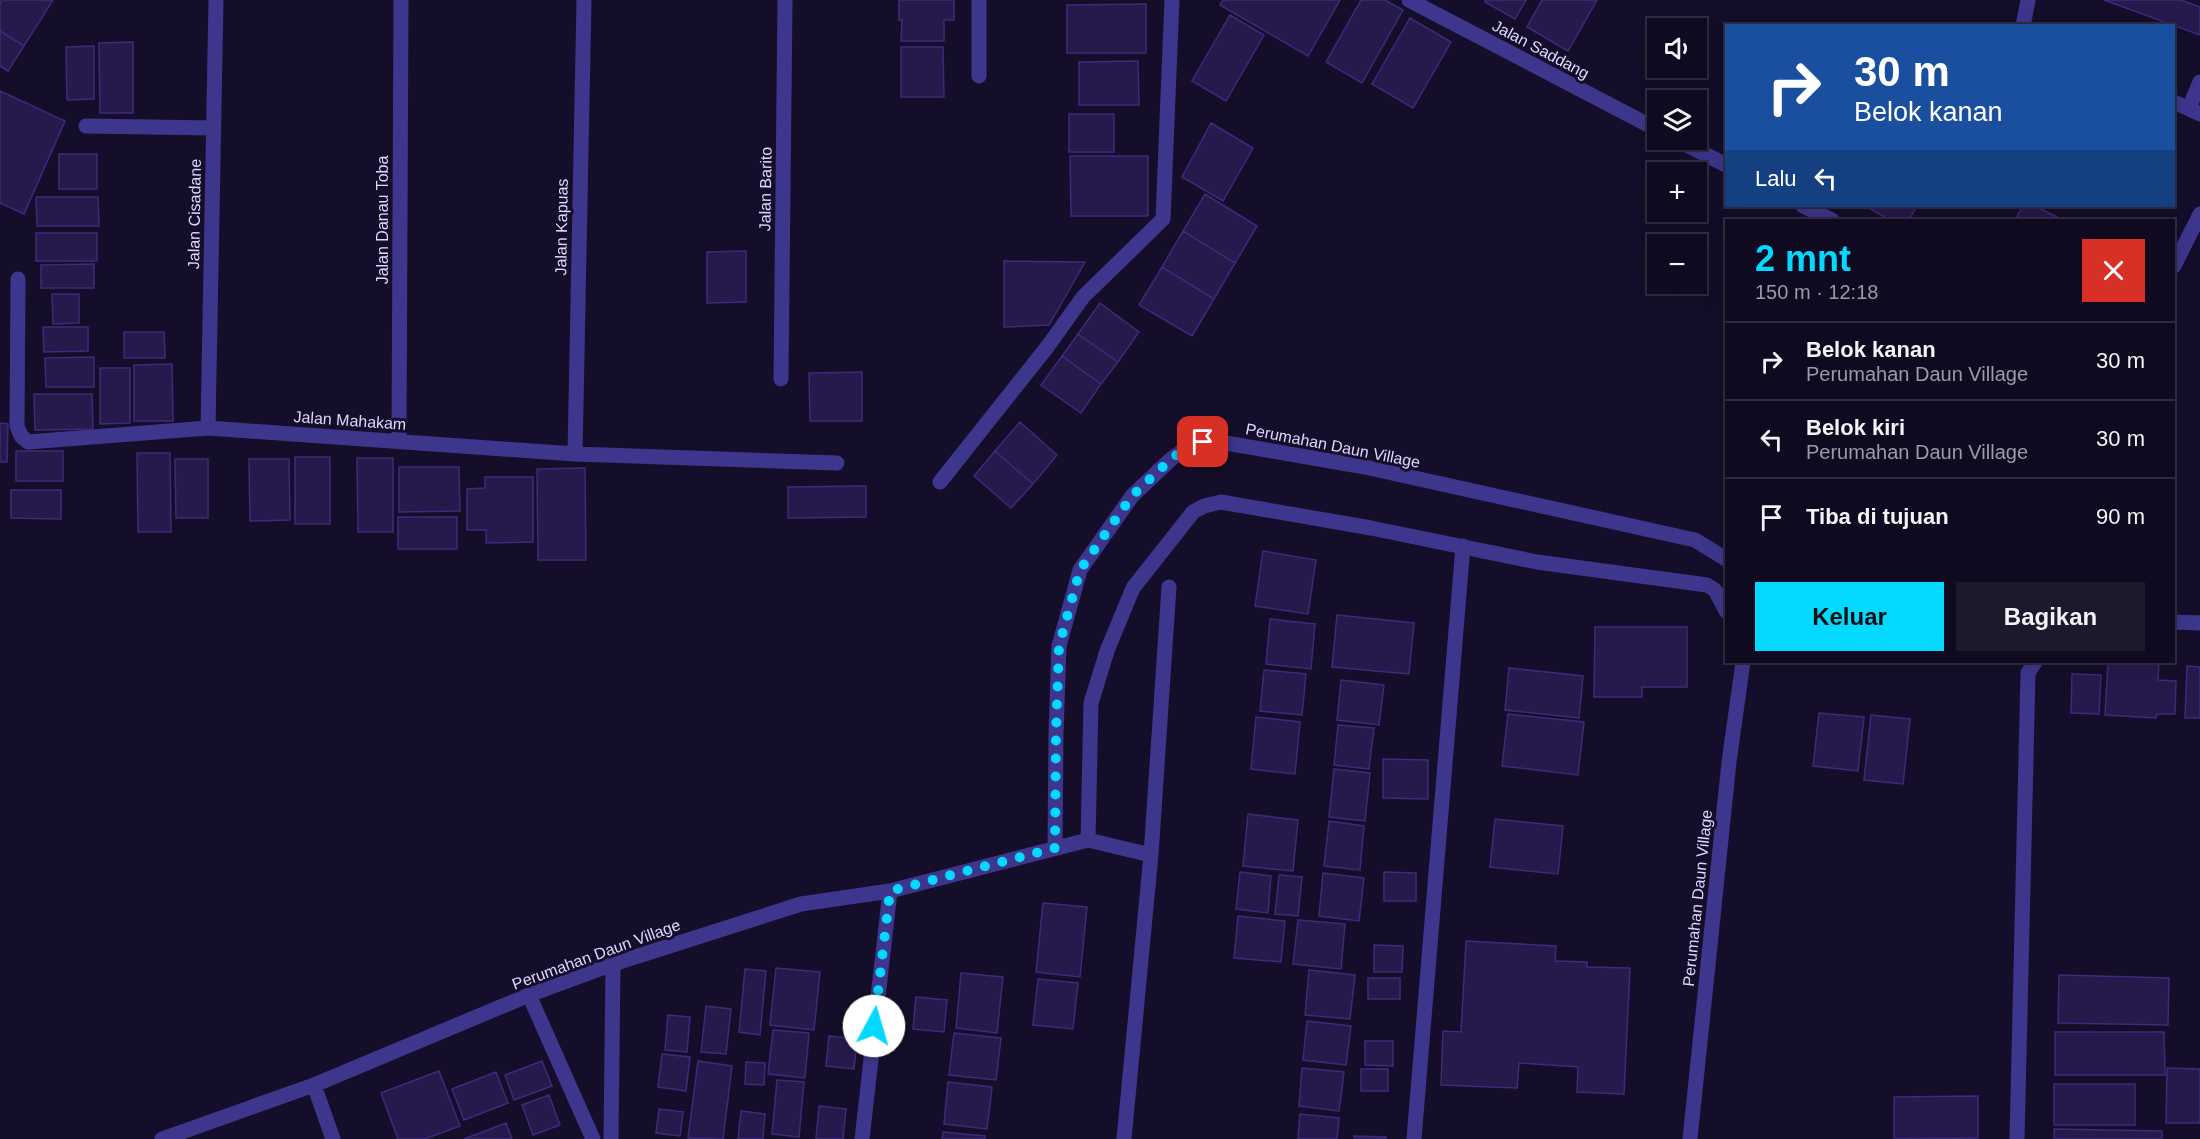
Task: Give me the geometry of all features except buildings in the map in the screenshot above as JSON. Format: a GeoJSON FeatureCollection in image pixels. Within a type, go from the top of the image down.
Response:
{"type":"FeatureCollection","features":[{"type":"Feature","properties":{"kind":"street","name":"Jalan Cisadane"},"geometry":{"type":"LineString","coordinates":[[208,428],[216,0]]}},
{"type":"Feature","properties":{"kind":"street","name":"Jalan Danau Toba"},"geometry":{"type":"LineString","coordinates":[[399,441],[401,0]]}},
{"type":"Feature","properties":{"kind":"street","name":"Jalan Kapuas"},"geometry":{"type":"LineString","coordinates":[[575,454],[584,0]]}},
{"type":"Feature","properties":{"kind":"street","name":"Jalan Barito"},"geometry":{"type":"LineString","coordinates":[[781,379],[785,0]]}},
{"type":"Feature","properties":{"kind":"street"},"geometry":{"type":"LineString","coordinates":[[979,0],[979,76]]}},
{"type":"Feature","properties":{"kind":"street"},"geometry":{"type":"LineString","coordinates":[[940,482],[1083,297],[1163,219],[1172,0]]}},
{"type":"Feature","properties":{"kind":"street","name":"Jalan Saddang"},"geometry":{"type":"LineString","coordinates":[[1409,0],[1647,124]]}},
{"type":"Feature","properties":{"kind":"street"},"geometry":{"type":"LineString","coordinates":[[2023,24],[2028,0]]}},
{"type":"Feature","properties":{"kind":"street"},"geometry":{"type":"LineString","coordinates":[[2175,102],[2195,111],[2200,82]]}},
{"type":"Feature","properties":{"kind":"street"},"geometry":{"type":"LineString","coordinates":[[86,126],[214,128]]}},
{"type":"Feature","properties":{"kind":"street"},"geometry":{"type":"LineString","coordinates":[[1697,150],[1725,164]]}},
{"type":"Feature","properties":{"kind":"street"},"geometry":{"type":"LineString","coordinates":[[1805,207],[1830,219]]}},
{"type":"Feature","properties":{"kind":"street"},"geometry":{"type":"LineString","coordinates":[[2175,264],[2200,214]]}},
{"type":"Feature","properties":{"kind":"street","name":"Jalan Mahakam"},"geometry":{"type":"LineString","coordinates":[[18,279],[17,426],[21,436],[28,442],[208,428],[575,454],[837,463]]}},
{"type":"Feature","properties":{"kind":"street","name":"Perumahan Daun Village"},"geometry":{"type":"LineString","coordinates":[[1055,848],[1059,646],[1080,570],[1132,496],[1170,460],[1190,445],[1220,442],[1376,469],[1695,540],[1725,558]]}},
{"type":"Feature","properties":{"kind":"street"},"geometry":{"type":"LineString","coordinates":[[1151,855],[1088,840],[1091,703],[1107,651],[1134,588],[1193,512],[1204,506],[1221,502],[1463,546],[1537,562],[1707,585],[1721,591],[1725,607]]}},
{"type":"Feature","properties":{"kind":"street"},"geometry":{"type":"LineString","coordinates":[[1414,1139],[1463,546]]}},
{"type":"Feature","properties":{"kind":"street"},"geometry":{"type":"LineString","coordinates":[[1124,1139],[1151,855],[1169,587]]}},
{"type":"Feature","properties":{"kind":"street"},"geometry":{"type":"LineString","coordinates":[[2175,622],[2200,623]]}},
{"type":"Feature","properties":{"kind":"street","name":"Perumahan Daun Village"},"geometry":{"type":"LineString","coordinates":[[1690,1139],[1729,762],[1743,663]]}},
{"type":"Feature","properties":{"kind":"street"},"geometry":{"type":"LineString","coordinates":[[2017,1139],[2028,673],[2034,663]]}},
{"type":"Feature","properties":{"kind":"street","name":"Perumahan Daun Village"},"geometry":{"type":"LineString","coordinates":[[162,1139],[314,1085],[529,995],[613,964],[801,904],[890,891],[1088,840]]}},
{"type":"Feature","properties":{"kind":"street"},"geometry":{"type":"LineString","coordinates":[[862,1139],[890,891]]}},
{"type":"Feature","properties":{"kind":"street"},"geometry":{"type":"LineString","coordinates":[[611,1139],[613,964]]}},
{"type":"Feature","properties":{"kind":"street"},"geometry":{"type":"LineString","coordinates":[[529,995],[592,1139]]}},
{"type":"Feature","properties":{"kind":"street"},"geometry":{"type":"LineString","coordinates":[[314,1085],[333,1139]]}},
{"type":"Feature","properties":{"kind":"route"},"geometry":{"type":"LineString","coordinates":[[874,1026],[890,891],[1055,848],[1059,646],[1080,570],[1132,496],[1170,460],[1190,445],[1203,442]]}}]}
